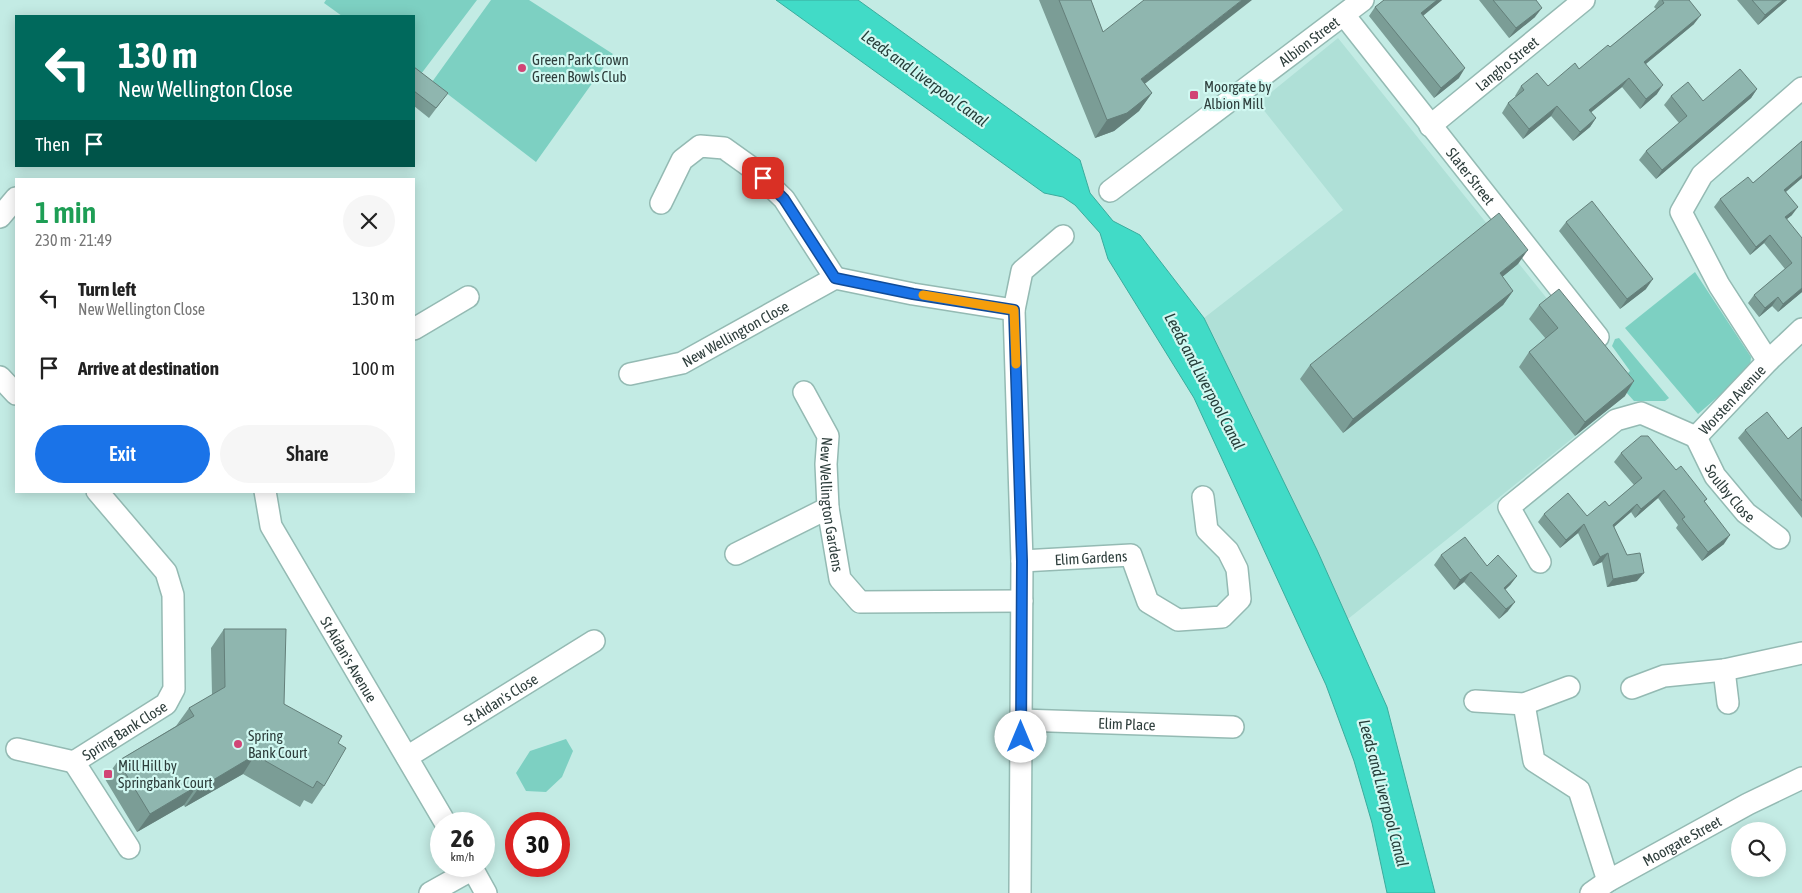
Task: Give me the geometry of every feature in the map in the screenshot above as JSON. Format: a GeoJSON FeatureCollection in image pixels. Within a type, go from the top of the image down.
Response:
{"type":"FeatureCollection","features":[{"type":"Feature","properties":{"kind":"street","name":"Albion Street"},"geometry":{"type":"LineString","coordinates":[[1110,191],[1363,0]]}},
{"type":"Feature","properties":{"kind":"street","name":"Langho Street"},"geometry":{"type":"LineString","coordinates":[[1430,126],[1584,0]]}},
{"type":"Feature","properties":{"kind":"street","name":"Slater Street"},"geometry":{"type":"LineString","coordinates":[[1344,15],[1598,337]]}},
{"type":"Feature","properties":{"kind":"street","name":"Worsten Avenue"},"geometry":{"type":"LineString","coordinates":[[1540,562],[1509,507],[1616,420],[1641,413],[1696,437],[1768,361],[1719,286],[1681,212],[1702,175],[1802,88]]}},
{"type":"Feature","properties":{"kind":"street"},"geometry":{"type":"LineString","coordinates":[[661,203],[682,160],[700,146],[724,148],[752,168],[784,199],[835,278],[913,294],[1014,310]]}},
{"type":"Feature","properties":{"kind":"street"},"geometry":{"type":"LineString","coordinates":[[0,217],[15,199]]}},
{"type":"Feature","properties":{"kind":"street"},"geometry":{"type":"LineString","coordinates":[[1020,893],[1022,561],[1014,310],[1022,271],[1063,236]]}},
{"type":"Feature","properties":{"kind":"street","name":"New Wellington Close"},"geometry":{"type":"LineString","coordinates":[[630,374],[682,363],[835,278]]}},
{"type":"Feature","properties":{"kind":"street"},"geometry":{"type":"LineString","coordinates":[[415,328],[468,297]]}},
{"type":"Feature","properties":{"kind":"street"},"geometry":{"type":"LineString","coordinates":[[1768,361],[1802,330]]}},
{"type":"Feature","properties":{"kind":"street"},"geometry":{"type":"LineString","coordinates":[[0,377],[15,393]]}},
{"type":"Feature","properties":{"kind":"street","name":"New Wellington Gardens"},"geometry":{"type":"LineString","coordinates":[[804,392],[828,436],[826,464],[828,508],[840,579],[860,602],[1022,601]]}},
{"type":"Feature","properties":{"kind":"street","name":"Soulby Close"},"geometry":{"type":"LineString","coordinates":[[1696,437],[1715,476],[1746,513],[1779,538]]}},
{"type":"Feature","properties":{"kind":"street","name":"St Aidan's Avenue"},"geometry":{"type":"LineString","coordinates":[[264,493],[271,526],[439,812]]}},
{"type":"Feature","properties":{"kind":"street","name":"Elim Gardens"},"geometry":{"type":"LineString","coordinates":[[1022,561],[1131,555],[1148,602],[1178,620],[1222,617],[1240,600],[1237,569],[1228,551],[1207,530],[1203,497]]}},
{"type":"Feature","properties":{"kind":"street","name":"Spring Bank Close"},"geometry":{"type":"LineString","coordinates":[[74,762],[166,704],[174,689],[173,595],[166,572],[103,499]]}},
{"type":"Feature","properties":{"kind":"street"},"geometry":{"type":"LineString","coordinates":[[736,554],[828,508]]}},
{"type":"Feature","properties":{"kind":"street","name":"St Aidan's Close"},"geometry":{"type":"LineString","coordinates":[[407,757],[594,641]]}},
{"type":"Feature","properties":{"kind":"street"},"geometry":{"type":"LineString","coordinates":[[1632,688],[1664,676],[1724,670],[1802,653]]}},
{"type":"Feature","properties":{"kind":"street"},"geometry":{"type":"LineString","coordinates":[[1724,670],[1728,703]]}},
{"type":"Feature","properties":{"kind":"street"},"geometry":{"type":"LineString","coordinates":[[1475,702],[1524,704],[1569,687]]}},
{"type":"Feature","properties":{"kind":"street"},"geometry":{"type":"LineString","coordinates":[[1524,704],[1534,761],[1579,790],[1600,887]]}},
{"type":"Feature","properties":{"kind":"street","name":"Elim Place"},"geometry":{"type":"LineString","coordinates":[[1021,720],[1233,727]]}},
{"type":"Feature","properties":{"kind":"street","name":"Spring Bank Close"},"geometry":{"type":"LineString","coordinates":[[17,749],[74,762],[129,848]]}},
{"type":"Feature","properties":{"kind":"street","name":"Moorgate Street"},"geometry":{"type":"LineString","coordinates":[[1600,887],[1748,804],[1802,778]]}},
{"type":"Feature","properties":{"kind":"street"},"geometry":{"type":"LineString","coordinates":[[430,893],[456,877]]}},
{"type":"Feature","properties":{"kind":"street"},"geometry":{"type":"LineString","coordinates":[[477,877],[486,893]]}},
{"type":"Feature","properties":{"kind":"shaded area"},"geometry":{"type":"Polygon","coordinates":[[[326,0],[477,0],[421,74],[415,69],[415,15],[341,15],[324,3],[326,0]]]}},
{"type":"Feature","properties":{"kind":"shaded area","name":"Green Park Crown Green Bowls Club"},"geometry":{"type":"Polygon","coordinates":[[[491,0],[529,0],[613,54],[536,162],[432,82],[491,0]]]}},
{"type":"Feature","properties":{"kind":"shaded area"},"geometry":{"type":"Polygon","coordinates":[[[1338,38],[1625,396],[1348,619],[1204,318],[1343,210],[1258,103],[1338,38]]]}},
{"type":"Feature","properties":{"kind":"shaded area"},"geometry":{"type":"Polygon","coordinates":[[[1695,272],[1751,357],[1750,369],[1698,414],[1625,328],[1695,272]]]}},
{"type":"Feature","properties":{"kind":"shaded area"},"geometry":{"type":"Polygon","coordinates":[[[1619,338],[1669,398],[1665,401],[1634,401],[1618,383],[1630,371],[1612,346],[1615,339],[1619,338]]]}},
{"type":"Feature","properties":{"kind":"shaded area"},"geometry":{"type":"Polygon","coordinates":[[[566,739],[573,751],[562,777],[546,792],[526,791],[516,773],[530,751],[566,739]]]}},
{"type":"Feature","properties":{"kind":"water","name":"Leeds and Liverpool Canal"},"geometry":{"type":"Polygon","coordinates":[[[776,0],[858,0],[1080,160],[1090,193],[1113,221],[1140,235],[1204,318],[1317,550],[1387,707],[1435,893],[1387,893],[1372,823],[1354,761],[1326,685],[1194,398],[1108,259],[1100,233],[1075,205],[1063,197],[1044,193],[776,0]]]}},
{"type":"Feature","properties":{"kind":"building"},"geometry":{"type":"Polygon","coordinates":[[[1059,0],[1091,0],[1103,32],[1144,0],[1242,0],[1141,79],[1152,93],[1127,113],[1107,120],[1059,0]]]}},
{"type":"Feature","properties":{"kind":"building"},"geometry":{"type":"Polygon","coordinates":[[[1384,0],[1437,0],[1421,13],[1465,68],[1441,88],[1375,7],[1384,0]]]}},
{"type":"Feature","properties":{"kind":"building"},"geometry":{"type":"Polygon","coordinates":[[[1493,0],[1536,0],[1542,8],[1516,28],[1493,0]]]}},
{"type":"Feature","properties":{"kind":"building"},"geometry":{"type":"Polygon","coordinates":[[[1662,0],[1689,0],[1701,15],[1644,62],[1663,85],[1646,99],[1629,78],[1589,110],[1596,118],[1580,132],[1557,106],[1529,129],[1508,103],[1524,90],[1521,86],[1537,73],[1548,86],[1575,63],[1579,69],[1608,45],[1610,47],[1664,3],[1662,0]]]}},
{"type":"Feature","properties":{"kind":"building"},"geometry":{"type":"Polygon","coordinates":[[[1752,0],[1783,0],[1765,15],[1752,0]]]}},
{"type":"Feature","properties":{"kind":"building"},"geometry":{"type":"Polygon","coordinates":[[[415,68],[448,93],[436,108],[415,92],[415,68]]]}},
{"type":"Feature","properties":{"kind":"building"},"geometry":{"type":"Polygon","coordinates":[[[1740,69],[1757,89],[1662,170],[1646,151],[1687,116],[1671,96],[1688,82],[1703,101],[1740,69]]]}},
{"type":"Feature","properties":{"kind":"building"},"geometry":{"type":"Polygon","coordinates":[[[1802,141],[1802,175],[1784,190],[1798,207],[1785,217],[1802,238],[1802,288],[1783,304],[1778,297],[1765,308],[1754,295],[1792,263],[1770,235],[1756,247],[1720,199],[1748,177],[1753,183],[1802,141]]]}},
{"type":"Feature","properties":{"kind":"building"},"geometry":{"type":"Polygon","coordinates":[[[1592,201],[1653,279],[1627,299],[1566,222],[1592,201]]]}},
{"type":"Feature","properties":{"kind":"building"},"geometry":{"type":"Polygon","coordinates":[[[1499,213],[1528,250],[1500,273],[1513,291],[1353,419],[1310,365],[1499,213]]]}},
{"type":"Feature","properties":{"kind":"building"},"geometry":{"type":"Polygon","coordinates":[[[1559,289],[1634,381],[1585,422],[1529,352],[1558,328],[1539,305],[1559,289]]]}},
{"type":"Feature","properties":{"kind":"building"},"geometry":{"type":"Polygon","coordinates":[[[1767,412],[1788,439],[1802,427],[1802,501],[1745,430],[1767,412]]]}},
{"type":"Feature","properties":{"kind":"building"},"geometry":{"type":"Polygon","coordinates":[[[1641,436],[1648,436],[1676,470],[1681,466],[1707,499],[1704,501],[1730,535],[1708,552],[1682,519],[1685,517],[1664,490],[1641,509],[1637,504],[1613,525],[1627,555],[1640,553],[1644,573],[1613,579],[1608,553],[1600,557],[1584,524],[1566,540],[1544,514],[1568,493],[1587,516],[1605,501],[1609,506],[1642,478],[1621,453],[1641,436]]]}},
{"type":"Feature","properties":{"kind":"building"},"geometry":{"type":"Polygon","coordinates":[[[1465,537],[1487,566],[1498,555],[1517,576],[1504,588],[1515,602],[1506,609],[1471,572],[1460,580],[1441,555],[1465,537]]]}},
{"type":"Feature","properties":{"kind":"building","name":"Spring Bank Court"},"geometry":{"type":"Polygon","coordinates":[[[224,629],[286,629],[284,704],[342,736],[338,743],[346,748],[324,786],[317,781],[313,788],[255,755],[198,789],[197,786],[150,814],[118,761],[194,716],[189,708],[225,687],[224,629]]]}},
{"type":"Feature","properties":{"kind":"slow traffic"},"geometry":{"type":"LineString","coordinates":[[923,295],[1014,310],[1016,364]]}},
{"type":"Feature","properties":{"kind":"place","name":"Green Park Crown Green Bowls Club"},"geometry":{"type":"Point","coordinates":[522,68]}},
{"type":"Feature","properties":{"kind":"place","name":"Moorgate by Albion Mill"},"geometry":{"type":"Point","coordinates":[1194,95]}},
{"type":"Feature","properties":{"kind":"place","name":"Spring Bank Court"},"geometry":{"type":"Point","coordinates":[238,744]}},
{"type":"Feature","properties":{"kind":"place","name":"Mill Hill by Springbank Court"},"geometry":{"type":"Point","coordinates":[108,774]}},
{"type":"Feature","properties":{"kind":"route"},"geometry":{"type":"LineString","coordinates":[[763,178],[784,199],[835,278],[913,294],[1014,310],[1022,561],[1021,737]]}}]}
